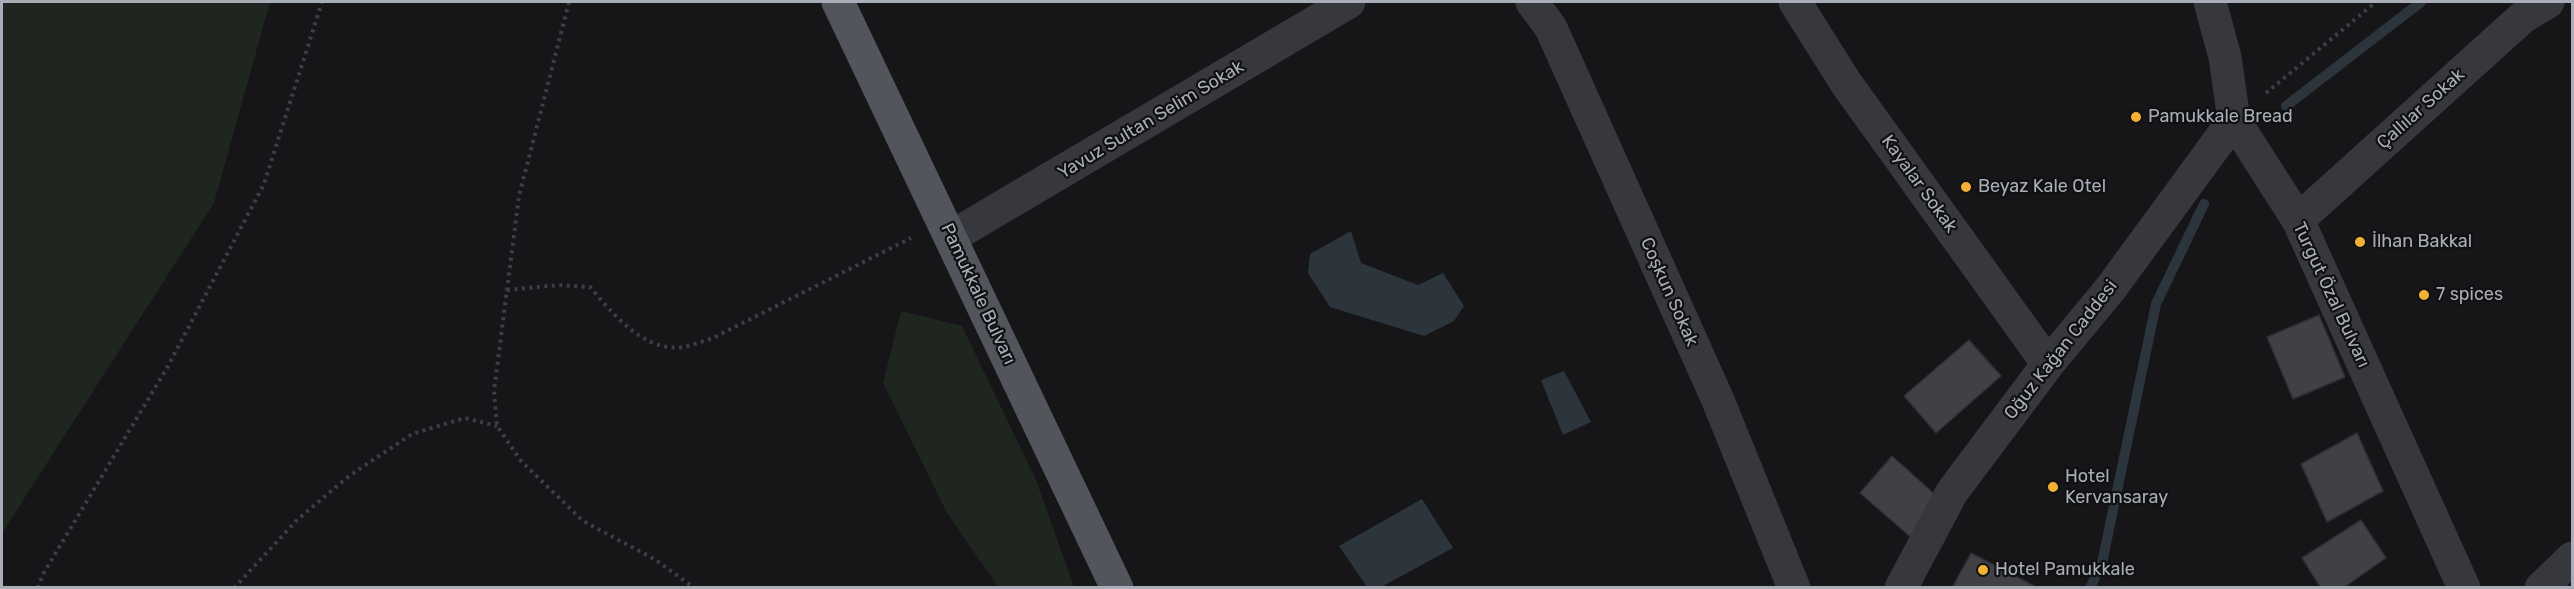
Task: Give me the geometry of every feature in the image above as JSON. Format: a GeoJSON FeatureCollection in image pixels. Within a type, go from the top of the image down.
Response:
{"type":"FeatureCollection","features":[{"type":"Feature","properties":{"kind":"main road","name":"Pamukkale Bulvarı"},"geometry":{"type":"LineString","coordinates":[[838,2],[1118,588]]}},
{"type":"Feature","properties":{"kind":"street","name":"Yavuz Sultan Selim Sokak"},"geometry":{"type":"LineString","coordinates":[[947,229],[1349,2]]}},
{"type":"Feature","properties":{"kind":"street","name":"Coşkun Sokak"},"geometry":{"type":"LineString","coordinates":[[1532,2],[1551,28],[1712,387],[1794,588]]}},
{"type":"Feature","properties":{"kind":"street","name":"Kayalar Sokak"},"geometry":{"type":"LineString","coordinates":[[1796,2],[1846,83],[2048,364]]}},
{"type":"Feature","properties":{"kind":"street","name":"Turgut Özal Bulvarı"},"geometry":{"type":"LineString","coordinates":[[2210,2],[2224,57],[2234,120],[2298,220],[2464,588]]}},
{"type":"Feature","properties":{"kind":"street","name":"Çallılar Sokak"},"geometry":{"type":"LineString","coordinates":[[2298,220],[2523,17],[2547,2]]}},
{"type":"Feature","properties":{"kind":"street","name":"Oğuz Kağan Caddesi"},"geometry":{"type":"LineString","coordinates":[[1901,588],[1952,492],[2048,364],[2111,288],[2234,120]]}},
{"type":"Feature","properties":{"kind":"street"},"geometry":{"type":"LineString","coordinates":[[2541,588],[2572,558]]}},
{"type":"Feature","properties":{"kind":"path"},"geometry":{"type":"LineString","coordinates":[[38,588],[43,574],[167,368],[264,184],[322,2]]}},
{"type":"Feature","properties":{"kind":"path"},"geometry":{"type":"LineString","coordinates":[[569,2],[519,196],[494,391],[497,426],[521,461],[583,521],[656,560],[694,588]]}},
{"type":"Feature","properties":{"kind":"path"},"geometry":{"type":"LineString","coordinates":[[2234,120],[2376,2]]}},
{"type":"Feature","properties":{"kind":"path"},"geometry":{"type":"LineString","coordinates":[[507,290],[559,285],[590,288],[616,317],[649,342],[682,347],[720,334],[947,229]]}},
{"type":"Feature","properties":{"kind":"path"},"geometry":{"type":"LineString","coordinates":[[234,588],[297,520],[349,476],[412,434],[465,418],[497,426]]}},
{"type":"Feature","properties":{"kind":"shaded area"},"geometry":{"type":"Polygon","coordinates":[[[2,2],[270,2],[214,203],[2,533],[2,2]]]}},
{"type":"Feature","properties":{"kind":"shaded area"},"geometry":{"type":"Polygon","coordinates":[[[1351,231],[1361,263],[1418,285],[1443,273],[1464,306],[1454,321],[1424,336],[1330,307],[1308,273],[1310,254],[1351,231]]]}},
{"type":"Feature","properties":{"kind":"shaded area"},"geometry":{"type":"Polygon","coordinates":[[[901,311],[962,326],[1036,480],[1074,587],[998,587],[947,513],[883,383],[901,311]]]}},
{"type":"Feature","properties":{"kind":"shaded area"},"geometry":{"type":"Polygon","coordinates":[[[1564,371],[1591,422],[1563,435],[1541,380],[1564,371]]]}},
{"type":"Feature","properties":{"kind":"shaded area"},"geometry":{"type":"Polygon","coordinates":[[[1422,499],[1453,548],[1381,587],[1367,587],[1339,546],[1422,499]]]}},
{"type":"Feature","properties":{"kind":"building"},"geometry":{"type":"Polygon","coordinates":[[[2319,315],[2345,377],[2293,399],[2267,337],[2319,315]]]}},
{"type":"Feature","properties":{"kind":"building"},"geometry":{"type":"Polygon","coordinates":[[[1969,340],[2001,376],[1936,433],[1904,396],[1969,340]]]}},
{"type":"Feature","properties":{"kind":"building"},"geometry":{"type":"Polygon","coordinates":[[[2357,433],[2383,491],[2327,522],[2301,464],[2357,433]]]}},
{"type":"Feature","properties":{"kind":"building"},"geometry":{"type":"Polygon","coordinates":[[[1892,456],[1941,500],[1913,539],[1860,493],[1892,456]]]}},
{"type":"Feature","properties":{"kind":"building"},"geometry":{"type":"Polygon","coordinates":[[[2361,520],[2386,558],[2343,588],[2321,588],[2302,558],[2361,520]]]}},
{"type":"Feature","properties":{"kind":"building","name":"Hotel Pamukkale"},"geometry":{"type":"Polygon","coordinates":[[[1971,553],[2038,588],[1952,588],[1971,553]]]}},
{"type":"Feature","properties":{"kind":"waterway"},"geometry":{"type":"LineString","coordinates":[[2286,106],[2421,2]]}},
{"type":"Feature","properties":{"kind":"waterway"},"geometry":{"type":"LineString","coordinates":[[2090,588],[2102,563],[2156,304],[2204,204]]}},
{"type":"Feature","properties":{"kind":"place","name":"Pamukkale Bread"},"geometry":{"type":"Point","coordinates":[2136,117]}},
{"type":"Feature","properties":{"kind":"place","name":"Beyaz Kale Otel"},"geometry":{"type":"Point","coordinates":[1966,187]}},
{"type":"Feature","properties":{"kind":"place","name":"İlhan Bakkal"},"geometry":{"type":"Point","coordinates":[2360,242]}},
{"type":"Feature","properties":{"kind":"place","name":"7 spices"},"geometry":{"type":"Point","coordinates":[2424,295]}},
{"type":"Feature","properties":{"kind":"place","name":"Hotel Kervansaray"},"geometry":{"type":"Point","coordinates":[2053,487]}},
{"type":"Feature","properties":{"kind":"place","name":"Hotel Pamukkale"},"geometry":{"type":"Point","coordinates":[1983,570]}}]}
